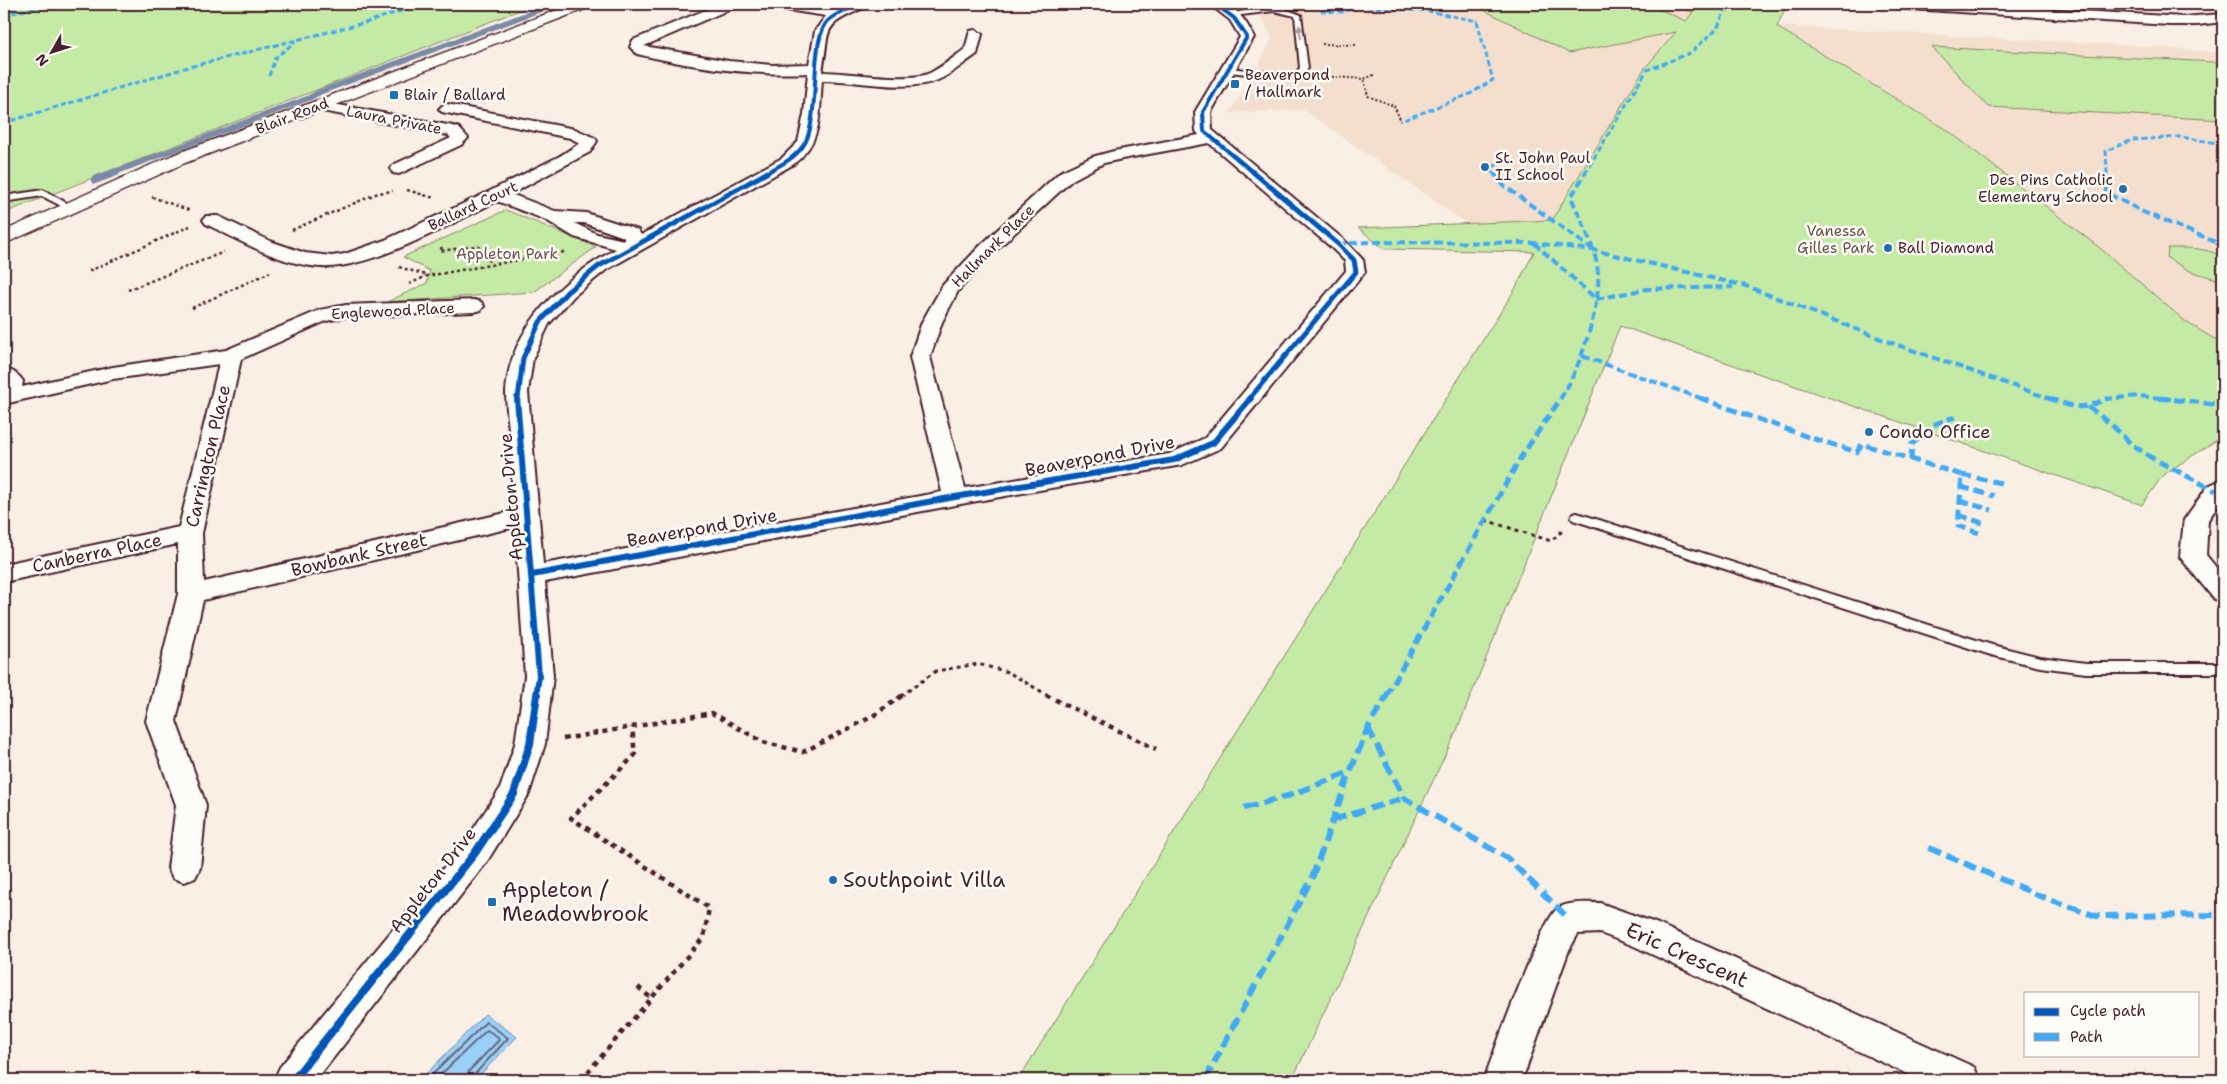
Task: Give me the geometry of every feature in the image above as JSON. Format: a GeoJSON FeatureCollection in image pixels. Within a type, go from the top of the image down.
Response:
{"type":"FeatureCollection","features":[{"type":"Feature","properties":{"kind":"main road","name":"Blair Road"},"geometry":{"type":"LineString","coordinates":[[4,238],[119,185],[317,106],[585,4]]}},
{"type":"Feature","properties":{"kind":"street"},"geometry":{"type":"LineString","coordinates":[[730,4],[638,43],[636,47],[642,51],[740,68],[816,72],[904,82],[933,77],[972,51],[975,34]]}},
{"type":"Feature","properties":{"kind":"street"},"geometry":{"type":"LineString","coordinates":[[774,4],[839,14]]}},
{"type":"Feature","properties":{"kind":"street","name":"Appleton Drive"},"geometry":{"type":"LineString","coordinates":[[293,1080],[475,852],[514,794],[530,744],[540,676],[517,392],[523,358],[540,322],[566,292],[599,266],[788,161],[805,144],[810,132],[822,30],[827,23],[839,14],[861,4]]}},
{"type":"Feature","properties":{"kind":"street"},"geometry":{"type":"LineString","coordinates":[[1894,4],[1991,6],[2180,22],[2223,17]]}},
{"type":"Feature","properties":{"kind":"street"},"geometry":{"type":"LineString","coordinates":[[2110,4],[2135,17]]}},
{"type":"Feature","properties":{"kind":"street"},"geometry":{"type":"LineString","coordinates":[[2211,8],[2223,17]]}},
{"type":"Feature","properties":{"kind":"street"},"geometry":{"type":"LineString","coordinates":[[1210,138],[1204,131],[1203,112],[1247,37],[1239,20],[1224,9]]}},
{"type":"Feature","properties":{"kind":"street","name":"Laura Private"},"geometry":{"type":"LineString","coordinates":[[317,106],[453,131],[460,138],[399,168]]}},
{"type":"Feature","properties":{"kind":"street","name":"Ballard Court"},"geometry":{"type":"LineString","coordinates":[[211,219],[289,255],[320,261],[350,258],[376,250],[498,195],[584,148],[589,141],[575,134],[447,110]]}},
{"type":"Feature","properties":{"kind":"street","name":"Beaverpond Drive"},"geometry":{"type":"LineString","coordinates":[[532,575],[955,497],[1174,460],[1213,443],[1356,272],[1354,260],[1338,244],[1210,138]]}},
{"type":"Feature","properties":{"kind":"street","name":"Hallmark Place"},"geometry":{"type":"LineString","coordinates":[[955,497],[920,357],[932,322],[950,289],[986,250],[1066,176],[1098,160],[1120,154],[1210,138]]}},
{"type":"Feature","properties":{"kind":"street"},"geometry":{"type":"LineString","coordinates":[[498,195],[552,216],[586,218],[632,234],[635,246]]}},
{"type":"Feature","properties":{"kind":"street","name":"Englewood Place"},"geometry":{"type":"LineString","coordinates":[[231,356],[320,316],[346,311],[474,306]]}},
{"type":"Feature","properties":{"kind":"street","name":"Carrington Place"},"geometry":{"type":"LineString","coordinates":[[6,397],[113,372],[231,356],[190,533],[191,594],[161,720],[192,805],[184,868]]}},
{"type":"Feature","properties":{"kind":"street"},"geometry":{"type":"LineString","coordinates":[[4,374],[12,381],[6,397]]}},
{"type":"Feature","properties":{"kind":"street"},"geometry":{"type":"LineString","coordinates":[[2223,487],[2216,491],[2196,520],[2193,557],[2223,593]]}},
{"type":"Feature","properties":{"kind":"street","name":"Bowbank Street"},"geometry":{"type":"LineString","coordinates":[[191,594],[527,516]]}},
{"type":"Feature","properties":{"kind":"street","name":"Canberra Place"},"geometry":{"type":"LineString","coordinates":[[4,573],[190,533]]}},
{"type":"Feature","properties":{"kind":"street","name":"Eric Crescent"},"geometry":{"type":"LineString","coordinates":[[1503,1080],[1554,943],[1569,919],[1600,918],[1646,935],[1961,1080]]}},
{"type":"Feature","properties":{"kind":"lane"},"geometry":{"type":"LineString","coordinates":[[1224,9],[1286,9],[1298,15],[1304,68],[1296,77],[1228,70]]}},
{"type":"Feature","properties":{"kind":"lane"},"geometry":{"type":"LineString","coordinates":[[4,199],[43,193],[70,207]]}},
{"type":"Feature","properties":{"kind":"lane"},"geometry":{"type":"LineString","coordinates":[[1577,517],[1992,650],[2040,662],[2086,668],[2223,668]]}},
{"type":"Feature","properties":{"kind":"path"},"geometry":{"type":"LineString","coordinates":[[1322,44],[1356,45]]}},
{"type":"Feature","properties":{"kind":"path"},"geometry":{"type":"LineString","coordinates":[[1296,77],[1323,76],[1364,79],[1374,75]]}},
{"type":"Feature","properties":{"kind":"path"},"geometry":{"type":"LineString","coordinates":[[1364,79],[1368,96],[1394,106],[1401,121]]}},
{"type":"Feature","properties":{"kind":"path"},"geometry":{"type":"LineString","coordinates":[[119,185],[211,219]]}},
{"type":"Feature","properties":{"kind":"path"},"geometry":{"type":"LineString","coordinates":[[404,189],[469,208]]}},
{"type":"Feature","properties":{"kind":"path"},"geometry":{"type":"LineString","coordinates":[[128,290],[378,193],[395,190]]}},
{"type":"Feature","properties":{"kind":"path"},"geometry":{"type":"LineString","coordinates":[[89,271],[211,219]]}},
{"type":"Feature","properties":{"kind":"path"},"geometry":{"type":"LineString","coordinates":[[448,243],[440,251],[476,246],[481,248],[483,254],[493,264]]}},
{"type":"Feature","properties":{"kind":"path"},"geometry":{"type":"LineString","coordinates":[[402,287],[427,276],[567,251]]}},
{"type":"Feature","properties":{"kind":"path"},"geometry":{"type":"LineString","coordinates":[[192,308],[264,276],[289,255]]}},
{"type":"Feature","properties":{"kind":"path"},"geometry":{"type":"LineString","coordinates":[[1485,520],[1551,541],[1577,517]]}},
{"type":"Feature","properties":{"kind":"path"},"geometry":{"type":"LineString","coordinates":[[530,744],[712,713],[763,742],[803,752],[873,716],[936,671],[978,664],[1008,672],[1031,687],[1156,749]]}},
{"type":"Feature","properties":{"kind":"path"},"geometry":{"type":"LineString","coordinates":[[581,1080],[704,937],[709,908],[571,818],[635,755],[632,727]]}},
{"type":"Feature","properties":{"kind":"path"},"geometry":{"type":"LineString","coordinates":[[638,987],[651,998]]}},
{"type":"Feature","properties":{"kind":"shaded area","name":"St. John Paul II School"},"geometry":{"type":"Polygon","coordinates":[[[1243,4],[1663,4],[1694,12],[1644,69],[1552,220],[1466,223],[1304,110],[1229,113],[1251,80],[1272,39],[1264,20],[1250,7],[1243,4]]]}},
{"type":"Feature","properties":{"kind":"shaded area","name":"Des Pins Catholic Elementary School"},"geometry":{"type":"Polygon","coordinates":[[[1777,26],[2140,46],[2223,53],[2223,344],[2186,322],[2101,249],[1946,129],[1777,26]]]}},
{"type":"Feature","properties":{"kind":"green space"},"geometry":{"type":"Polygon","coordinates":[[[4,4],[535,4],[4,213],[4,4]]]}},
{"type":"Feature","properties":{"kind":"green space","name":"Vanessa Gilles Park"},"geometry":{"type":"Polygon","coordinates":[[[1472,4],[1648,4],[1686,21],[1693,12],[1663,4],[1787,4],[1777,27],[1946,129],[2101,249],[2186,322],[2223,344],[2223,436],[2163,475],[2142,505],[1620,326],[1457,730],[1292,1080],[1018,1080],[1515,289],[1534,252],[1384,249],[1358,228],[1552,220],[1644,69],[1676,32],[1569,53],[1472,4]]]}},
{"type":"Feature","properties":{"kind":"green space"},"geometry":{"type":"Polygon","coordinates":[[[1932,47],[2214,62],[2223,69],[2223,120],[1988,107],[1932,47]]]}},
{"type":"Feature","properties":{"kind":"green space","name":"Appleton Park"},"geometry":{"type":"Polygon","coordinates":[[[506,210],[596,247],[534,292],[387,302],[427,283],[430,271],[403,257],[506,210]]]}},
{"type":"Feature","properties":{"kind":"green space"},"geometry":{"type":"Polygon","coordinates":[[[2168,248],[2210,251],[2223,257],[2223,281],[2190,271],[2167,258],[2168,248]]]}},
{"type":"Feature","properties":{"kind":"water"},"geometry":{"type":"Polygon","coordinates":[[[485,1014],[517,1037],[475,1080],[420,1080],[485,1014]]]}},
{"type":"Feature","properties":{"kind":"waterway"},"geometry":{"type":"LineString","coordinates":[[113,173],[309,98],[320,92],[555,4]]}},
{"type":"Feature","properties":{"kind":"waterway"},"geometry":{"type":"LineString","coordinates":[[95,180],[116,172]]}},
{"type":"Feature","properties":{"kind":"marked path"},"geometry":{"type":"LineString","coordinates":[[4,15],[51,4]]}},
{"type":"Feature","properties":{"kind":"marked path"},"geometry":{"type":"LineString","coordinates":[[4,123],[185,68],[368,22],[422,4]]}},
{"type":"Feature","properties":{"kind":"marked path"},"geometry":{"type":"LineString","coordinates":[[1205,1080],[1312,878],[1368,728],[1521,457],[1569,386],[1582,356],[1596,299],[1598,273],[1593,250],[1571,197],[1647,70],[1690,53],[1717,29],[1728,4]]}},
{"type":"Feature","properties":{"kind":"marked path"},"geometry":{"type":"LineString","coordinates":[[1342,5],[1444,13],[1477,21],[1493,80],[1470,94],[1401,121]]}},
{"type":"Feature","properties":{"kind":"marked path"},"geometry":{"type":"LineString","coordinates":[[1321,11],[1343,12],[1355,8]]}},
{"type":"Feature","properties":{"kind":"marked path"},"geometry":{"type":"LineString","coordinates":[[269,76],[275,58],[295,42]]}},
{"type":"Feature","properties":{"kind":"marked path"},"geometry":{"type":"LineString","coordinates":[[2223,144],[2181,137],[2132,140],[2106,151],[2107,193],[2143,212],[2223,245]]}},
{"type":"Feature","properties":{"kind":"marked path"},"geometry":{"type":"LineString","coordinates":[[1499,162],[1491,170],[1503,185],[1592,249]]}},
{"type":"Feature","properties":{"kind":"marked path"},"geometry":{"type":"LineString","coordinates":[[1338,244],[1368,242],[1534,243],[1593,250],[1746,286],[1889,342],[2073,407],[2088,407],[2108,398],[2139,396],[2223,405]]}},
{"type":"Feature","properties":{"kind":"marked path"},"geometry":{"type":"LineString","coordinates":[[1534,243],[1596,299],[1647,289],[1733,287]]}},
{"type":"Feature","properties":{"kind":"marked path"},"geometry":{"type":"LineString","coordinates":[[1582,356],[1808,437],[1857,452],[1862,444],[1962,475],[1958,526],[1979,533]]}},
{"type":"Feature","properties":{"kind":"marked path"},"geometry":{"type":"LineString","coordinates":[[2088,407],[2110,423],[2131,444],[2152,458],[2216,491]]}},
{"type":"Feature","properties":{"kind":"marked path"},"geometry":{"type":"LineString","coordinates":[[1911,460],[1912,444],[1937,423],[1955,417]]}},
{"type":"Feature","properties":{"kind":"marked path"},"geometry":{"type":"LineString","coordinates":[[1962,475],[2001,483]]}},
{"type":"Feature","properties":{"kind":"marked path"},"geometry":{"type":"LineString","coordinates":[[1961,487],[1994,496]]}},
{"type":"Feature","properties":{"kind":"marked path"},"geometry":{"type":"LineString","coordinates":[[1960,501],[1992,510]]}},
{"type":"Feature","properties":{"kind":"marked path"},"geometry":{"type":"LineString","coordinates":[[1959,515],[1985,524]]}},
{"type":"Feature","properties":{"kind":"marked path"},"geometry":{"type":"LineString","coordinates":[[1368,728],[1404,798],[1507,858],[1569,919]]}},
{"type":"Feature","properties":{"kind":"marked path"},"geometry":{"type":"LineString","coordinates":[[1244,808],[1288,796],[1350,772]]}},
{"type":"Feature","properties":{"kind":"marked path"},"geometry":{"type":"LineString","coordinates":[[1333,820],[1404,798]]}},
{"type":"Feature","properties":{"kind":"marked path"},"geometry":{"type":"LineString","coordinates":[[1929,848],[2040,896],[2096,916],[2223,915]]}},
{"type":"Feature","properties":{"kind":"cycle path"},"geometry":{"type":"LineString","coordinates":[[293,1080],[475,853],[514,794],[530,744],[539,676],[517,392],[523,358],[540,322],[567,292],[599,266],[788,161],[798,152],[806,142],[809,130],[816,60],[822,31],[827,22],[835,16],[861,4]]}},
{"type":"Feature","properties":{"kind":"cycle path"},"geometry":{"type":"LineString","coordinates":[[532,575],[955,497],[1174,460],[1213,443],[1356,272],[1354,260],[1338,244],[1204,131],[1203,112],[1247,37],[1234,18],[1226,10],[1215,4]]}},
{"type":"Feature","properties":{"kind":"place","name":"Beaverpond / Hallmark"},"geometry":{"type":"Point","coordinates":[1235,84]}},
{"type":"Feature","properties":{"kind":"place","name":"Blair / Ballard"},"geometry":{"type":"Point","coordinates":[394,95]}},
{"type":"Feature","properties":{"kind":"place","name":"St. John Paul II School"},"geometry":{"type":"Point","coordinates":[1485,167]}},
{"type":"Feature","properties":{"kind":"place","name":"Des Pins Catholic Elementary School"},"geometry":{"type":"Point","coordinates":[2123,189]}},
{"type":"Feature","properties":{"kind":"place","name":"Ball Diamond"},"geometry":{"type":"Point","coordinates":[1888,248]}},
{"type":"Feature","properties":{"kind":"place","name":"Condo Office"},"geometry":{"type":"Point","coordinates":[1869,432]}},
{"type":"Feature","properties":{"kind":"place","name":"Southpoint Villa"},"geometry":{"type":"Point","coordinates":[833,880]}},
{"type":"Feature","properties":{"kind":"place","name":"Appleton / Meadowbrook"},"geometry":{"type":"Point","coordinates":[492,902]}}]}
